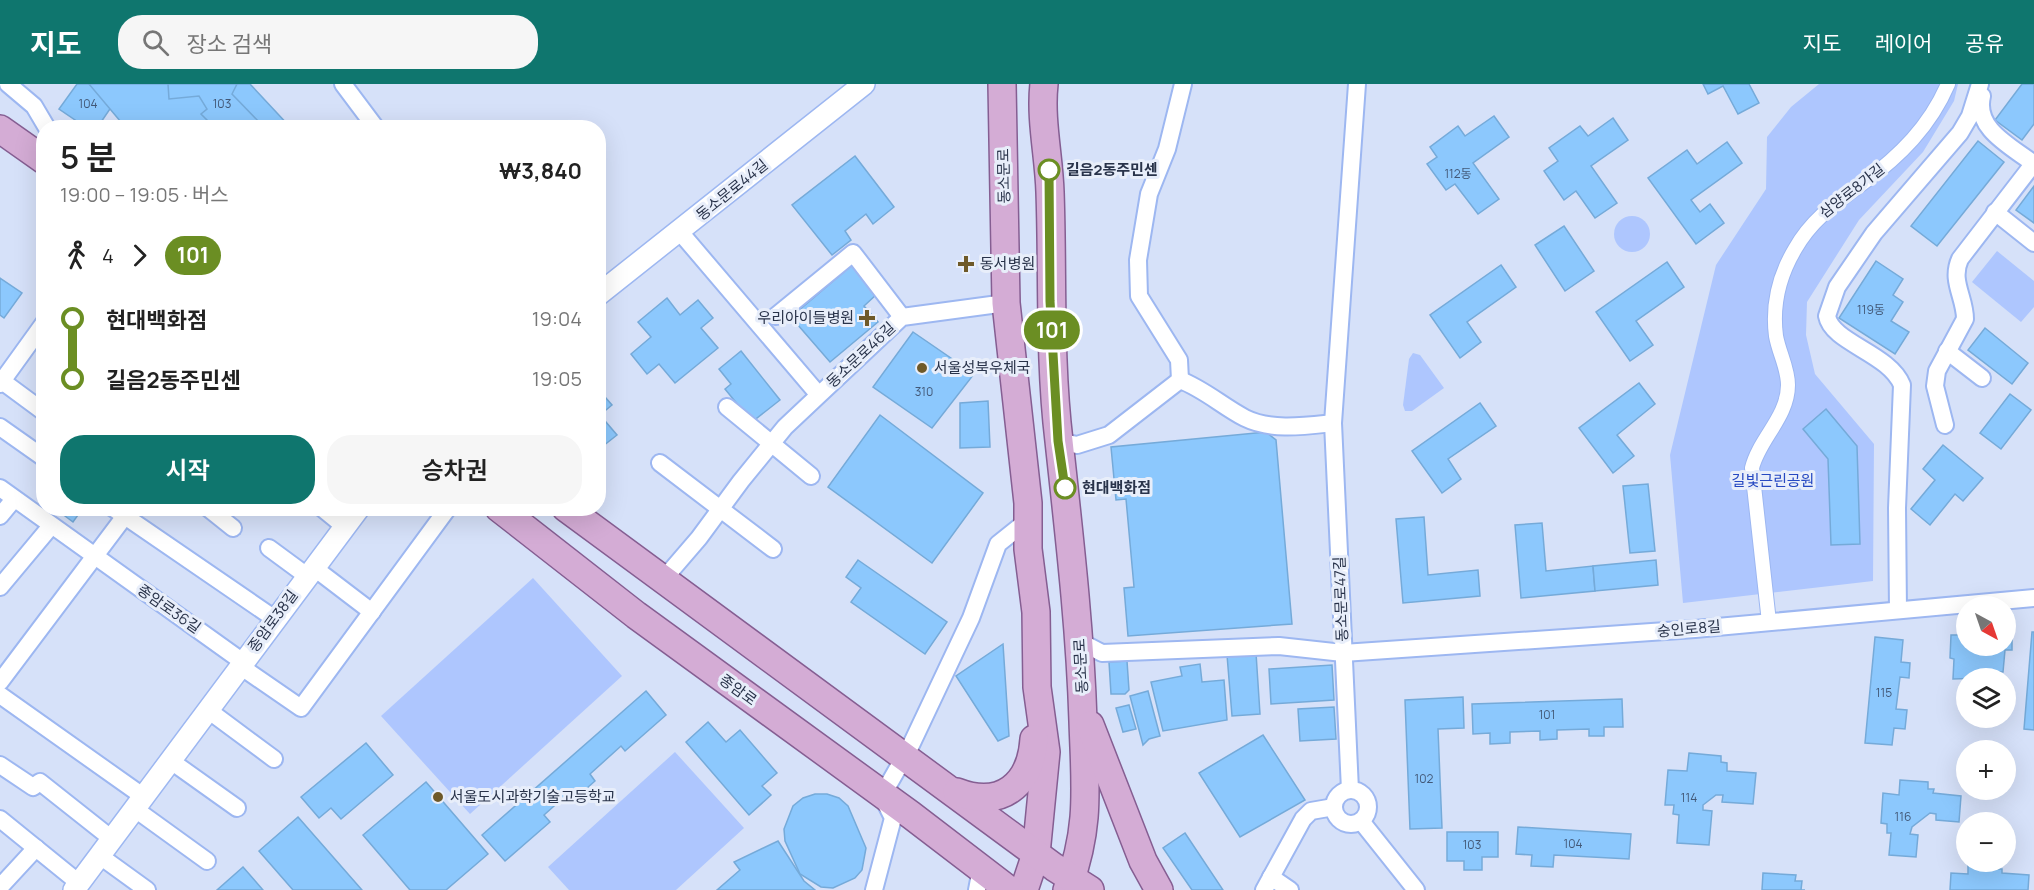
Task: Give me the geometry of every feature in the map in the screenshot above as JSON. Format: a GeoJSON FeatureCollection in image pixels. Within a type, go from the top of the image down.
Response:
{"type":"FeatureCollection","features":[{"type":"Feature","properties":{"kind":"main road","name":"동소문로"},"geometry":{"type":"LineString","coordinates":[[1002,84],[1006,303],[1028,520],[1028,549],[1036,612],[1037,687],[1046,752],[1036,854],[1024,890]]}},
{"type":"Feature","properties":{"kind":"main road","name":"동소문로"},"geometry":{"type":"LineString","coordinates":[[1044,84],[1042,102],[1048,150],[1052,230],[1050,301],[1058,441],[1081,642],[1086,816],[1076,886]]}},
{"type":"Feature","properties":{"kind":"main road"},"geometry":{"type":"LineString","coordinates":[[0,129],[36,154]]}},
{"type":"Feature","properties":{"kind":"main road","name":"종암로"},"geometry":{"type":"LineString","coordinates":[[509,516],[636,615],[911,815],[979,879],[1010,890]]}},
{"type":"Feature","properties":{"kind":"main road"},"geometry":{"type":"LineString","coordinates":[[577,516],[662,581],[951,790],[1076,886]]}},
{"type":"Feature","properties":{"kind":"main road"},"geometry":{"type":"LineString","coordinates":[[951,790],[972,798],[991,799],[1013,788],[1022,779],[1032,760],[1037,687]]}},
{"type":"Feature","properties":{"kind":"main road"},"geometry":{"type":"LineString","coordinates":[[1083,702],[1143,861],[1159,890]]}},
{"type":"Feature","properties":{"kind":"street"},"geometry":{"type":"LineString","coordinates":[[8,84],[34,106],[42,120]]}},
{"type":"Feature","properties":{"kind":"street"},"geometry":{"type":"LineString","coordinates":[[344,84],[370,120]]}},
{"type":"Feature","properties":{"kind":"street","name":"동소문로44길"},"geometry":{"type":"LineString","coordinates":[[606,289],[864,84]]}},
{"type":"Feature","properties":{"kind":"street"},"geometry":{"type":"LineString","coordinates":[[1180,380],[1179,360],[1139,296],[1138,260],[1149,194],[1167,149],[1183,84]]}},
{"type":"Feature","properties":{"kind":"street","name":"동소문로47길"},"geometry":{"type":"LineString","coordinates":[[1081,642],[1102,653],[1279,646],[1343,653],[1333,423],[1357,84]]}},
{"type":"Feature","properties":{"kind":"street","name":"삼양로8가길"},"geometry":{"type":"LineString","coordinates":[[1769,622],[1752,468],[1756,454],[1784,406],[1788,386],[1776,337],[1775,308],[1780,278],[1795,249],[1812,224],[1909,144],[1937,109],[1948,84]]}},
{"type":"Feature","properties":{"kind":"street"},"geometry":{"type":"LineString","coordinates":[[1898,610],[1897,508],[1902,385],[1893,368],[1842,336],[1831,326],[1827,316],[1837,287],[1874,233],[1960,133],[1970,116],[1980,84]]}},
{"type":"Feature","properties":{"kind":"street"},"geometry":{"type":"LineString","coordinates":[[1945,425],[1935,386],[1937,371],[1965,319],[1965,310],[1955,278],[1956,268],[2034,163],[1988,129],[1981,118],[1979,106],[1987,84]]}},
{"type":"Feature","properties":{"kind":"street"},"geometry":{"type":"LineString","coordinates":[[1995,213],[2034,243]]}},
{"type":"Feature","properties":{"kind":"street"},"geometry":{"type":"LineString","coordinates":[[680,232],[818,394]]}},
{"type":"Feature","properties":{"kind":"street"},"geometry":{"type":"LineString","coordinates":[[776,316],[851,250],[902,317]]}},
{"type":"Feature","properties":{"kind":"street","name":"동소문로46길"},"geometry":{"type":"LineString","coordinates":[[662,581],[699,538],[772,443],[818,394],[902,317],[1006,303]]}},
{"type":"Feature","properties":{"kind":"street"},"geometry":{"type":"LineString","coordinates":[[36,334],[1,382],[36,406]]}},
{"type":"Feature","properties":{"kind":"street"},"geometry":{"type":"LineString","coordinates":[[1947,351],[1982,378]]}},
{"type":"Feature","properties":{"kind":"street"},"geometry":{"type":"LineString","coordinates":[[1058,441],[1077,445],[1109,435],[1180,380]]}},
{"type":"Feature","properties":{"kind":"street"},"geometry":{"type":"LineString","coordinates":[[1180,380],[1198,387],[1247,419],[1288,427],[1333,423]]}},
{"type":"Feature","properties":{"kind":"street"},"geometry":{"type":"LineString","coordinates":[[727,407],[811,476]]}},
{"type":"Feature","properties":{"kind":"street"},"geometry":{"type":"LineString","coordinates":[[0,427],[36,452]]}},
{"type":"Feature","properties":{"kind":"street"},"geometry":{"type":"LineString","coordinates":[[660,463],[774,549]]}},
{"type":"Feature","properties":{"kind":"street","name":"종암로36길"},"geometry":{"type":"LineString","coordinates":[[0,488],[36,515]]}},
{"type":"Feature","properties":{"kind":"street"},"geometry":{"type":"LineString","coordinates":[[0,516],[14,499]]}},
{"type":"Feature","properties":{"kind":"street","name":"종암로36길"},"geometry":{"type":"LineString","coordinates":[[37,516],[242,664]]}},
{"type":"Feature","properties":{"kind":"street"},"geometry":{"type":"LineString","coordinates":[[2,676],[95,556],[120,516]]}},
{"type":"Feature","properties":{"kind":"street"},"geometry":{"type":"LineString","coordinates":[[129,516],[275,619]]}},
{"type":"Feature","properties":{"kind":"street"},"geometry":{"type":"LineString","coordinates":[[218,516],[233,528]]}},
{"type":"Feature","properties":{"kind":"street"},"geometry":{"type":"LineString","coordinates":[[332,516],[344,526]]}},
{"type":"Feature","properties":{"kind":"street","name":"종암로38길"},"geometry":{"type":"LineString","coordinates":[[77,886],[352,516]]}},
{"type":"Feature","properties":{"kind":"street"},"geometry":{"type":"LineString","coordinates":[[372,612],[442,516]]}},
{"type":"Feature","properties":{"kind":"street"},"geometry":{"type":"LineString","coordinates":[[874,890],[893,818],[882,796],[904,757],[971,618],[998,544],[1028,520]]}},
{"type":"Feature","properties":{"kind":"street"},"geometry":{"type":"LineString","coordinates":[[0,587],[51,526]]}},
{"type":"Feature","properties":{"kind":"street","name":"종암로38길"},"geometry":{"type":"LineString","coordinates":[[242,664],[301,708],[372,612],[269,549]]}},
{"type":"Feature","properties":{"kind":"street","name":"숭인로8길"},"geometry":{"type":"LineString","coordinates":[[1343,653],[1769,622],[2034,598]]}},
{"type":"Feature","properties":{"kind":"street"},"geometry":{"type":"LineString","coordinates":[[1343,653],[1350,790]]}},
{"type":"Feature","properties":{"kind":"street"},"geometry":{"type":"LineString","coordinates":[[0,695],[140,803],[207,861]]}},
{"type":"Feature","properties":{"kind":"street"},"geometry":{"type":"LineString","coordinates":[[208,710],[274,759]]}},
{"type":"Feature","properties":{"kind":"street"},"geometry":{"type":"LineString","coordinates":[[171,761],[237,808]]}},
{"type":"Feature","properties":{"kind":"street"},"geometry":{"type":"LineString","coordinates":[[0,765],[33,787],[40,782],[147,890]]}},
{"type":"Feature","properties":{"kind":"street"},"geometry":{"type":"LineString","coordinates":[[1350,790],[1362,795],[1366,801],[1366,815],[1354,824],[1340,820],[1334,807],[1341,794],[1350,790]]}},
{"type":"Feature","properties":{"kind":"street"},"geometry":{"type":"LineString","coordinates":[[1290,890],[1268,883],[1303,819],[1311,811],[1334,807]]}},
{"type":"Feature","properties":{"kind":"street"},"geometry":{"type":"LineString","coordinates":[[0,819],[77,886]]}},
{"type":"Feature","properties":{"kind":"street"},"geometry":{"type":"LineString","coordinates":[[1361,821],[1416,890]]}},
{"type":"Feature","properties":{"kind":"street"},"geometry":{"type":"LineString","coordinates":[[0,887],[36,848]]}},
{"type":"Feature","properties":{"kind":"green space","name":"길빛근린공원"},"geometry":{"type":"Polygon","coordinates":[[[1819,84],[1958,84],[1954,101],[1923,152],[1859,220],[1807,302],[1806,335],[1815,374],[1874,444],[1873,581],[1683,603],[1670,455],[1716,265],[1766,189],[1767,137],[1791,107],[1819,84]]]}},
{"type":"Feature","properties":{"kind":"green space"},"geometry":{"type":"Polygon","coordinates":[[[1632,216],[1645,221],[1650,234],[1645,247],[1632,252],[1619,247],[1614,234],[1619,221],[1632,216]]]}},
{"type":"Feature","properties":{"kind":"green space"},"geometry":{"type":"Polygon","coordinates":[[[1997,251],[2034,281],[2034,307],[2021,322],[1972,282],[1997,251]]]}},
{"type":"Feature","properties":{"kind":"green space"},"geometry":{"type":"Polygon","coordinates":[[[1413,353],[1420,355],[1444,388],[1412,411],[1405,411],[1403,405],[1409,359],[1413,353]]]}},
{"type":"Feature","properties":{"kind":"green space"},"geometry":{"type":"Polygon","coordinates":[[[533,578],[622,676],[470,814],[381,716],[533,578]]]}},
{"type":"Feature","properties":{"kind":"green space"},"geometry":{"type":"Polygon","coordinates":[[[675,752],[744,828],[676,890],[569,890],[548,867],[675,752]]]}},
{"type":"Feature","properties":{"kind":"building"},"geometry":{"type":"Polygon","coordinates":[[[77,84],[154,84],[155,98],[116,100],[102,120],[75,120],[59,109],[77,84]]]}},
{"type":"Feature","properties":{"kind":"building"},"geometry":{"type":"Polygon","coordinates":[[[89,84],[250,84],[284,120],[119,120],[89,84]]]}},
{"type":"Feature","properties":{"kind":"building"},"geometry":{"type":"Polygon","coordinates":[[[168,84],[237,84],[232,94],[257,120],[207,120],[201,114],[207,109],[199,96],[169,99],[168,84]]]}},
{"type":"Feature","properties":{"kind":"building"},"geometry":{"type":"Polygon","coordinates":[[[1703,84],[1749,84],[1759,103],[1738,114],[1723,86],[1708,94],[1703,84]]]}},
{"type":"Feature","properties":{"kind":"building"},"geometry":{"type":"Polygon","coordinates":[[[2022,84],[2034,84],[2034,124],[2022,140],[1995,120],[2022,84]]]}},
{"type":"Feature","properties":{"kind":"building"},"geometry":{"type":"Polygon","coordinates":[[[1494,116],[1509,137],[1473,163],[1499,199],[1478,214],[1455,184],[1446,190],[1427,164],[1437,157],[1430,147],[1458,126],[1465,136],[1494,116]]]}},
{"type":"Feature","properties":{"kind":"building"},"geometry":{"type":"Polygon","coordinates":[[[1613,118],[1628,140],[1591,166],[1617,203],[1595,218],[1576,191],[1564,200],[1544,171],[1558,161],[1549,148],[1580,126],[1588,136],[1613,118]]]}},
{"type":"Feature","properties":{"kind":"building"},"geometry":{"type":"Polygon","coordinates":[[[1978,141],[2004,162],[1937,246],[1911,226],[1978,141]]]}},
{"type":"Feature","properties":{"kind":"building"},"geometry":{"type":"Polygon","coordinates":[[[1727,142],[1742,163],[1691,200],[1700,212],[1710,204],[1724,223],[1696,244],[1648,178],[1687,150],[1697,164],[1727,142]]]}},
{"type":"Feature","properties":{"kind":"building"},"geometry":{"type":"Polygon","coordinates":[[[855,156],[894,207],[873,224],[866,214],[845,231],[851,240],[832,255],[792,205],[855,156]]]}},
{"type":"Feature","properties":{"kind":"building"},"geometry":{"type":"Polygon","coordinates":[[[2034,186],[2034,223],[2016,210],[2034,186]]]}},
{"type":"Feature","properties":{"kind":"building"},"geometry":{"type":"Polygon","coordinates":[[[1564,226],[1594,271],[1565,291],[1535,245],[1564,226]]]}},
{"type":"Feature","properties":{"kind":"building"},"geometry":{"type":"Polygon","coordinates":[[[1876,261],[1903,279],[1893,295],[1903,302],[1891,321],[1909,332],[1895,354],[1839,318],[1876,261]]]}},
{"type":"Feature","properties":{"kind":"building"},"geometry":{"type":"Polygon","coordinates":[[[1667,262],[1684,287],[1636,321],[1653,345],[1630,361],[1596,312],[1667,262]]]}},
{"type":"Feature","properties":{"kind":"building"},"geometry":{"type":"Polygon","coordinates":[[[852,265],[877,294],[864,306],[878,322],[830,362],[791,317],[852,265]]]}},
{"type":"Feature","properties":{"kind":"building"},"geometry":{"type":"Polygon","coordinates":[[[1501,265],[1516,287],[1467,322],[1481,342],[1460,358],[1430,315],[1501,265]]]}},
{"type":"Feature","properties":{"kind":"building"},"geometry":{"type":"Polygon","coordinates":[[[0,278],[22,293],[4,318],[0,315],[0,278]]]}},
{"type":"Feature","properties":{"kind":"building"},"geometry":{"type":"Polygon","coordinates":[[[667,298],[680,315],[698,300],[713,318],[701,328],[718,348],[675,383],[659,364],[647,374],[631,354],[651,337],[638,322],[667,298]]]}},
{"type":"Feature","properties":{"kind":"building"},"geometry":{"type":"Polygon","coordinates":[[[1985,328],[2028,363],[2012,384],[1968,350],[1985,328]]]}},
{"type":"Feature","properties":{"kind":"building"},"geometry":{"type":"Polygon","coordinates":[[[913,332],[974,374],[932,428],[873,387],[913,332]]]}},
{"type":"Feature","properties":{"kind":"building"},"geometry":{"type":"Polygon","coordinates":[[[741,351],[780,400],[752,422],[725,389],[731,384],[719,369],[741,351]]]}},
{"type":"Feature","properties":{"kind":"building"},"geometry":{"type":"Polygon","coordinates":[[[1639,383],[1655,404],[1617,435],[1634,456],[1613,473],[1579,428],[1639,383]]]}},
{"type":"Feature","properties":{"kind":"building"},"geometry":{"type":"Polygon","coordinates":[[[2010,394],[2031,410],[2001,449],[1980,433],[2010,394]]]}},
{"type":"Feature","properties":{"kind":"building"},"geometry":{"type":"Polygon","coordinates":[[[606,398],[612,405],[606,410],[606,398]]]}},
{"type":"Feature","properties":{"kind":"building"},"geometry":{"type":"Polygon","coordinates":[[[988,401],[990,447],[960,448],[960,403],[988,401]]]}},
{"type":"Feature","properties":{"kind":"building"},"geometry":{"type":"Polygon","coordinates":[[[1480,403],[1496,426],[1448,459],[1461,479],[1442,493],[1412,451],[1480,403]]]}},
{"type":"Feature","properties":{"kind":"building"},"geometry":{"type":"Polygon","coordinates":[[[1826,409],[1857,446],[1860,544],[1831,545],[1828,459],[1803,429],[1826,409]]]}},
{"type":"Feature","properties":{"kind":"building"},"geometry":{"type":"Polygon","coordinates":[[[880,415],[983,493],[932,563],[828,487],[880,415]]]}},
{"type":"Feature","properties":{"kind":"building"},"geometry":{"type":"Polygon","coordinates":[[[606,422],[617,435],[606,444],[606,422]]]}},
{"type":"Feature","properties":{"kind":"building"},"geometry":{"type":"Polygon","coordinates":[[[1266,432],[1276,440],[1292,624],[1128,636],[1124,588],[1134,587],[1126,499],[1116,500],[1111,447],[1266,432]]]}},
{"type":"Feature","properties":{"kind":"building"},"geometry":{"type":"Polygon","coordinates":[[[1943,445],[1983,478],[1963,501],[1955,494],[1930,525],[1911,509],[1935,480],[1923,469],[1943,445]]]}},
{"type":"Feature","properties":{"kind":"building"},"geometry":{"type":"Polygon","coordinates":[[[1648,484],[1655,551],[1630,553],[1623,486],[1648,484]]]}},
{"type":"Feature","properties":{"kind":"building"},"geometry":{"type":"Polygon","coordinates":[[[65,516],[77,516],[73,522],[65,516]]]}},
{"type":"Feature","properties":{"kind":"building"},"geometry":{"type":"Polygon","coordinates":[[[1424,517],[1428,575],[1478,570],[1480,596],[1403,603],[1396,519],[1424,517]]]}},
{"type":"Feature","properties":{"kind":"building"},"geometry":{"type":"Polygon","coordinates":[[[1542,523],[1546,571],[1593,566],[1595,591],[1521,598],[1515,525],[1542,523]]]}},
{"type":"Feature","properties":{"kind":"building"},"geometry":{"type":"Polygon","coordinates":[[[858,560],[947,622],[925,654],[851,602],[861,588],[846,577],[858,560]]]}},
{"type":"Feature","properties":{"kind":"building"},"geometry":{"type":"Polygon","coordinates":[[[1656,560],[1658,585],[1595,591],[1593,566],[1656,560]]]}},
{"type":"Feature","properties":{"kind":"building"},"geometry":{"type":"Polygon","coordinates":[[[2032,632],[2034,632],[2034,730],[2024,729],[2032,632]]]}},
{"type":"Feature","properties":{"kind":"building"},"geometry":{"type":"Polygon","coordinates":[[[1951,635],[1956,635],[1956,656],[2004,656],[2003,668],[1956,668],[1956,679],[1953,679],[1954,659],[1950,658],[1951,635]]]}},
{"type":"Feature","properties":{"kind":"building"},"geometry":{"type":"Polygon","coordinates":[[[1875,637],[1903,640],[1901,662],[1910,663],[1909,678],[1900,677],[1896,709],[1907,710],[1905,729],[1894,728],[1892,745],[1865,743],[1875,637]]]}},
{"type":"Feature","properties":{"kind":"building"},"geometry":{"type":"Polygon","coordinates":[[[1003,644],[1009,736],[998,741],[956,676],[1003,644]]]}},
{"type":"Feature","properties":{"kind":"building"},"geometry":{"type":"Polygon","coordinates":[[[1256,653],[1260,714],[1232,716],[1227,655],[1256,653]]]}},
{"type":"Feature","properties":{"kind":"building"},"geometry":{"type":"Polygon","coordinates":[[[1127,661],[1129,690],[1125,694],[1111,694],[1109,662],[1127,661]]]}},
{"type":"Feature","properties":{"kind":"building"},"geometry":{"type":"Polygon","coordinates":[[[1200,664],[1202,682],[1224,680],[1227,720],[1163,731],[1151,682],[1182,676],[1180,667],[1200,664]]]}},
{"type":"Feature","properties":{"kind":"building"},"geometry":{"type":"Polygon","coordinates":[[[1332,665],[1334,700],[1271,704],[1269,669],[1332,665]]]}},
{"type":"Feature","properties":{"kind":"building"},"geometry":{"type":"Polygon","coordinates":[[[646,691],[666,715],[625,751],[621,746],[590,774],[595,781],[578,796],[572,790],[544,815],[550,822],[505,861],[482,835],[646,691]]]}},
{"type":"Feature","properties":{"kind":"building"},"geometry":{"type":"Polygon","coordinates":[[[1148,691],[1160,736],[1149,739],[1143,745],[1130,696],[1148,691]]]}},
{"type":"Feature","properties":{"kind":"building"},"geometry":{"type":"Polygon","coordinates":[[[1463,697],[1464,728],[1438,729],[1442,828],[1410,829],[1405,700],[1463,697]]]}},
{"type":"Feature","properties":{"kind":"building"},"geometry":{"type":"Polygon","coordinates":[[[1622,699],[1623,727],[1604,727],[1604,736],[1589,736],[1589,729],[1557,730],[1557,739],[1540,740],[1540,731],[1510,732],[1510,743],[1490,744],[1490,733],[1473,734],[1472,704],[1622,699]]]}},
{"type":"Feature","properties":{"kind":"building"},"geometry":{"type":"Polygon","coordinates":[[[1129,705],[1136,729],[1123,732],[1116,708],[1129,705]]]}},
{"type":"Feature","properties":{"kind":"building"},"geometry":{"type":"Polygon","coordinates":[[[1334,707],[1336,739],[1300,741],[1298,709],[1334,707]]]}},
{"type":"Feature","properties":{"kind":"building"},"geometry":{"type":"Polygon","coordinates":[[[708,722],[726,742],[740,730],[777,773],[762,786],[771,795],[749,815],[686,742],[708,722]]]}},
{"type":"Feature","properties":{"kind":"building"},"geometry":{"type":"Polygon","coordinates":[[[1263,735],[1305,800],[1240,837],[1199,773],[1263,735]]]}},
{"type":"Feature","properties":{"kind":"building"},"geometry":{"type":"Polygon","coordinates":[[[366,743],[393,775],[341,819],[331,808],[319,818],[301,797],[366,743]]]}},
{"type":"Feature","properties":{"kind":"building"},"geometry":{"type":"Polygon","coordinates":[[[1689,753],[1721,756],[1721,762],[1727,763],[1727,771],[1756,773],[1753,804],[1722,802],[1723,795],[1716,795],[1703,805],[1703,810],[1712,811],[1709,845],[1677,843],[1679,815],[1673,814],[1674,805],[1665,805],[1668,770],[1687,771],[1689,753]]]}},
{"type":"Feature","properties":{"kind":"building"},"geometry":{"type":"Polygon","coordinates":[[[1900,780],[1928,782],[1928,789],[1934,789],[1933,793],[1956,795],[1956,800],[1961,800],[1960,812],[1956,812],[1956,822],[1936,820],[1936,814],[1930,813],[1912,827],[1910,834],[1918,835],[1916,857],[1889,855],[1891,833],[1887,833],[1887,824],[1881,823],[1883,793],[1899,795],[1900,780]]]}},
{"type":"Feature","properties":{"kind":"building"},"geometry":{"type":"Polygon","coordinates":[[[426,782],[488,854],[446,890],[410,890],[363,835],[426,782]]]}},
{"type":"Feature","properties":{"kind":"building"},"geometry":{"type":"Polygon","coordinates":[[[815,794],[827,794],[839,798],[848,806],[866,848],[862,870],[855,878],[833,888],[821,887],[800,874],[785,841],[784,829],[793,806],[803,798],[815,794]]]}},
{"type":"Feature","properties":{"kind":"building"},"geometry":{"type":"Polygon","coordinates":[[[298,817],[362,890],[293,890],[259,851],[298,817]]]}},
{"type":"Feature","properties":{"kind":"building"},"geometry":{"type":"Polygon","coordinates":[[[1518,827],[1631,834],[1629,859],[1554,855],[1553,867],[1531,866],[1532,855],[1516,854],[1518,827]]]}},
{"type":"Feature","properties":{"kind":"building"},"geometry":{"type":"Polygon","coordinates":[[[1447,832],[1498,832],[1498,857],[1482,857],[1482,870],[1464,870],[1464,861],[1447,861],[1447,832]]]}},
{"type":"Feature","properties":{"kind":"building"},"geometry":{"type":"Polygon","coordinates":[[[1185,833],[1223,890],[1192,890],[1163,848],[1185,833]]]}},
{"type":"Feature","properties":{"kind":"building"},"geometry":{"type":"Polygon","coordinates":[[[778,841],[804,881],[815,890],[717,890],[740,870],[734,862],[778,841]]]}},
{"type":"Feature","properties":{"kind":"building"},"geometry":{"type":"Polygon","coordinates":[[[243,867],[263,890],[217,890],[243,867]]]}},
{"type":"Feature","properties":{"kind":"building"},"geometry":{"type":"Polygon","coordinates":[[[1968,872],[2002,872],[2029,875],[2028,890],[1950,890],[1951,873],[1968,874],[1968,872]]]}},
{"type":"Feature","properties":{"kind":"building"},"geometry":{"type":"Polygon","coordinates":[[[1763,873],[1796,875],[1795,881],[1802,881],[1801,890],[1762,890],[1763,873]]]}},
{"type":"Feature","properties":{"kind":"bus line","name":"101"},"geometry":{"type":"LineString","coordinates":[[1049,170],[1052,230],[1050,301],[1058,441],[1065,488]]}},
{"type":"Feature","properties":{"kind":"place","name":"길음2동주민센"},"geometry":{"type":"Point","coordinates":[1049,170]}},
{"type":"Feature","properties":{"kind":"place","name":"동서병원"},"geometry":{"type":"Point","coordinates":[966,264]}},
{"type":"Feature","properties":{"kind":"place","name":"우리아이들병원"},"geometry":{"type":"Point","coordinates":[867,318]}},
{"type":"Feature","properties":{"kind":"place","name":"서울성북우체국"},"geometry":{"type":"Point","coordinates":[922,368]}},
{"type":"Feature","properties":{"kind":"place","name":"현대백화점"},"geometry":{"type":"Point","coordinates":[1065,488]}},
{"type":"Feature","properties":{"kind":"place","name":"서울도시과학기술고등학교"},"geometry":{"type":"Point","coordinates":[438,797]}}]}
